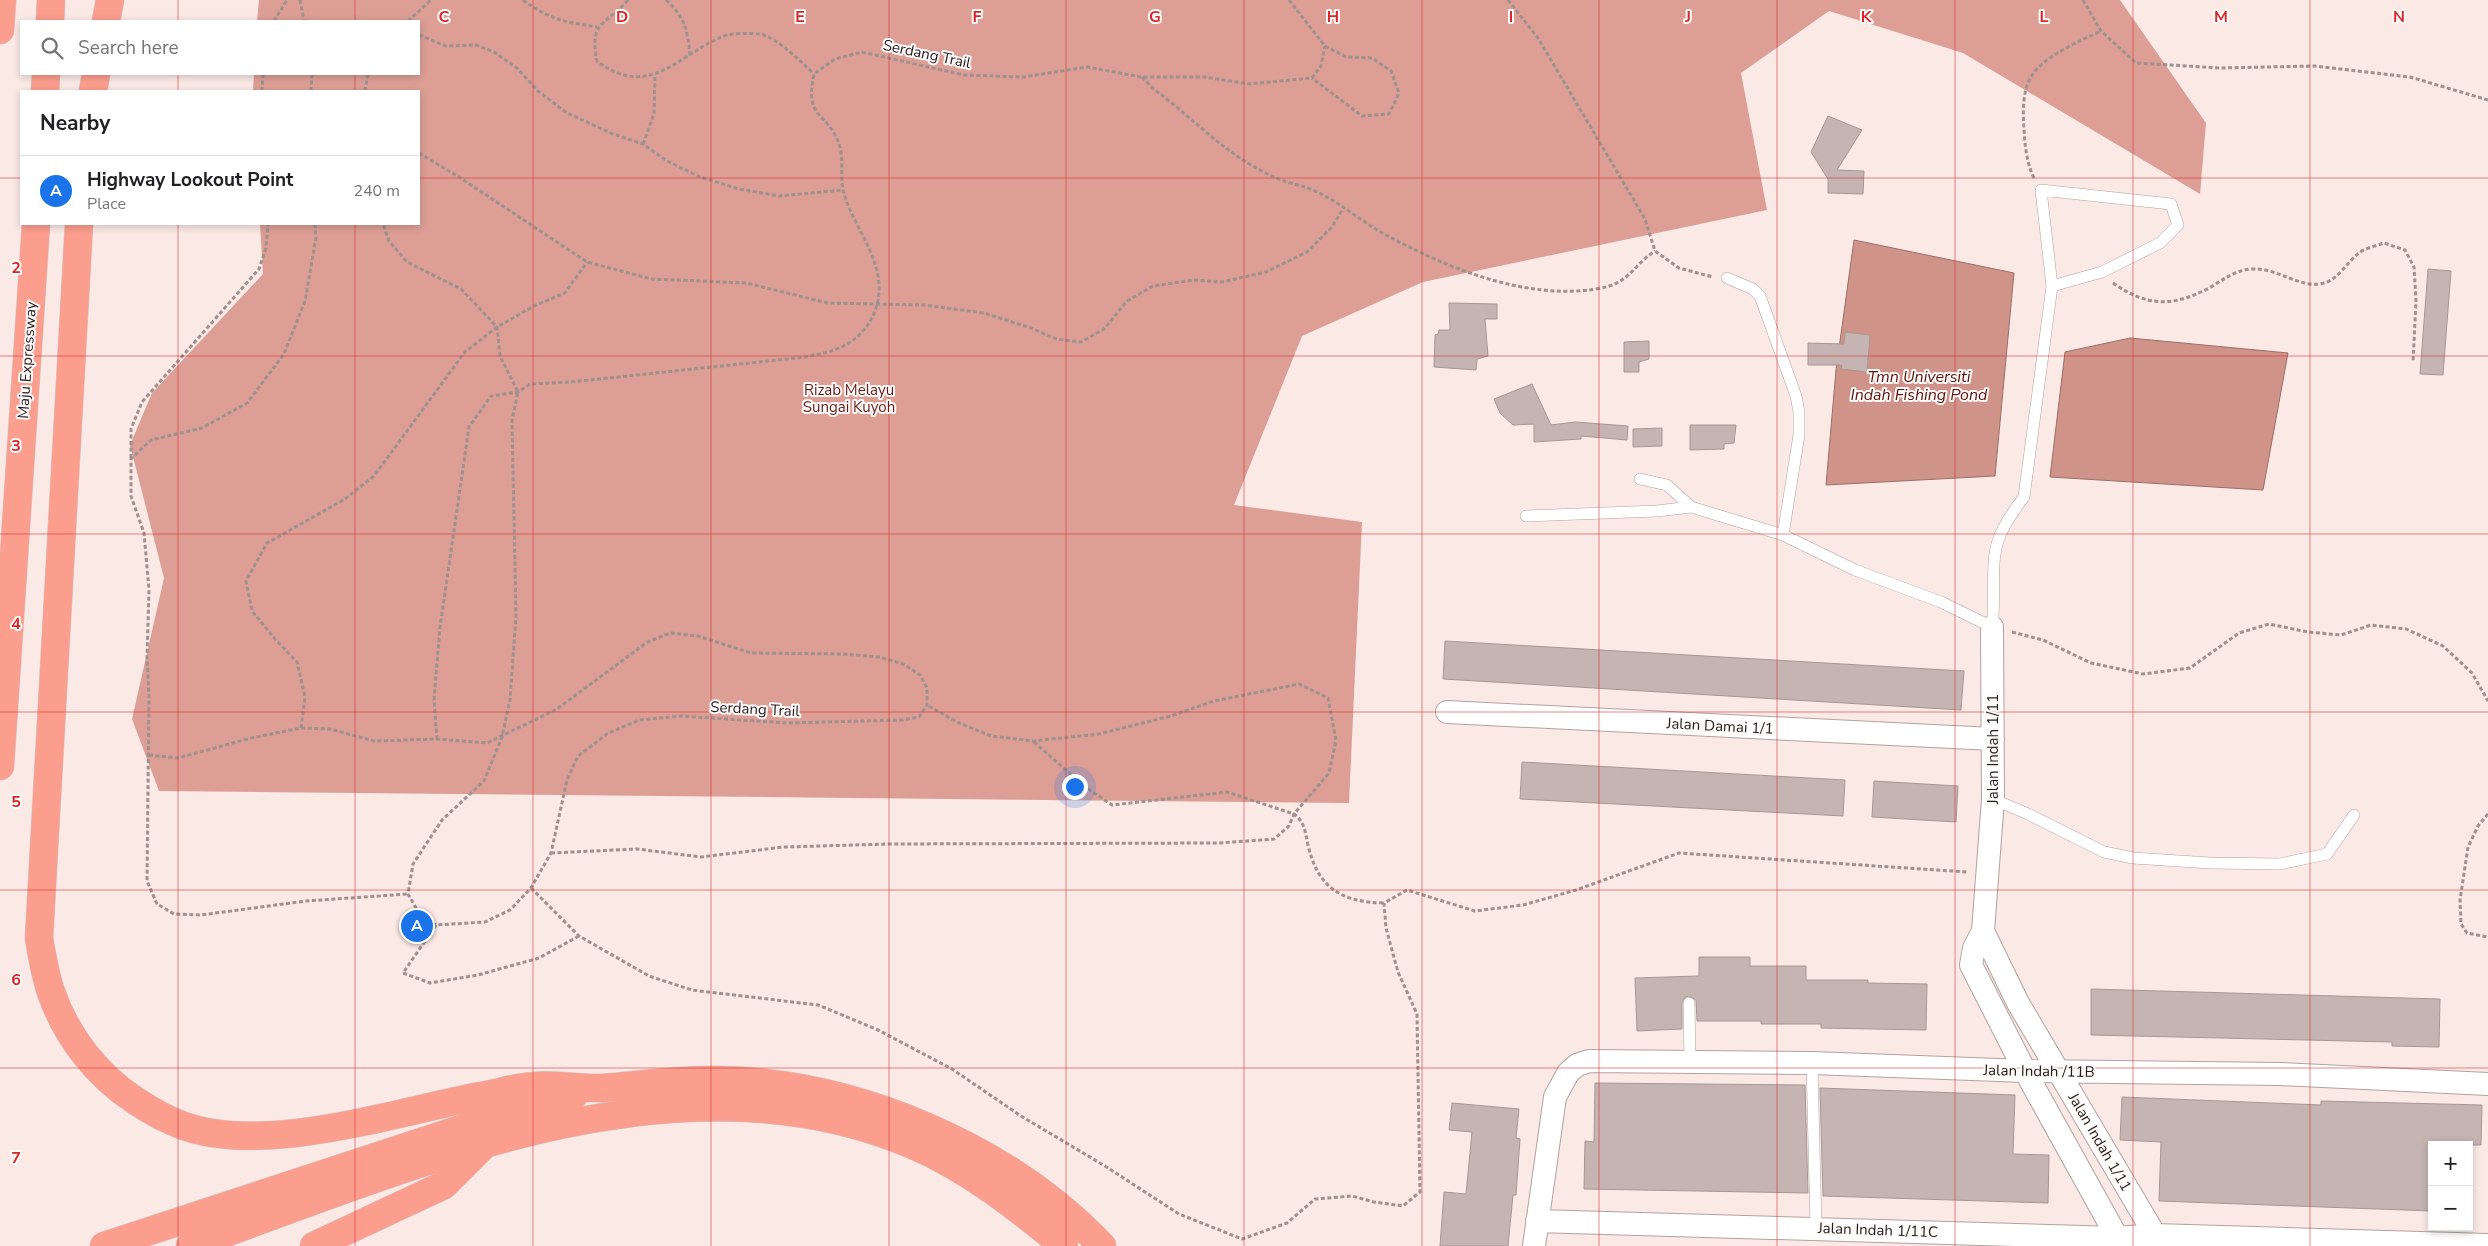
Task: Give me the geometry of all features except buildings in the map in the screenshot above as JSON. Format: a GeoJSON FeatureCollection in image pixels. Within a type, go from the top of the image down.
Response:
{"type":"FeatureCollection","features":[{"type":"Feature","properties":{"kind":"highway"},"geometry":{"type":"LineString","coordinates":[[0,30],[2,0]]}},
{"type":"Feature","properties":{"kind":"highway"},"geometry":{"type":"LineString","coordinates":[[50,20],[51,0]]}},
{"type":"Feature","properties":{"kind":"highway"},"geometry":{"type":"LineString","coordinates":[[106,20],[110,0]]}},
{"type":"Feature","properties":{"kind":"highway"},"geometry":{"type":"LineString","coordinates":[[45,90],[46,75]]}},
{"type":"Feature","properties":{"kind":"highway"},"geometry":{"type":"LineString","coordinates":[[92,90],[96,75]]}},
{"type":"Feature","properties":{"kind":"highway","name":"Maju Expressway"},"geometry":{"type":"LineString","coordinates":[[0,766],[36,225]]}},
{"type":"Feature","properties":{"kind":"highway"},"geometry":{"type":"LineString","coordinates":[[79,225],[38,938],[50,990],[66,1027],[88,1059],[118,1090],[154,1113],[186,1127],[221,1134],[271,1136],[320,1129],[534,1086],[599,1088],[656,1081],[738,1081],[785,1086],[830,1095],[888,1111],[936,1131],[995,1163],[1044,1195],[1102,1246]]}},
{"type":"Feature","properties":{"kind":"highway"},"geometry":{"type":"LineString","coordinates":[[104,1246],[481,1122],[599,1088]]}},
{"type":"Feature","properties":{"kind":"highway"},"geometry":{"type":"LineString","coordinates":[[190,1246],[487,1141],[541,1128],[616,1115],[684,1109],[767,1110],[816,1117],[867,1128],[914,1146],[967,1174],[1022,1211],[1064,1246]]}},
{"type":"Feature","properties":{"kind":"highway"},"geometry":{"type":"LineString","coordinates":[[314,1246],[444,1185],[487,1141]]}},
{"type":"Feature","properties":{"kind":"street","name":"Jalan Indah 1/11"},"geometry":{"type":"LineString","coordinates":[[1992,627],[1993,800],[1983,931],[1974,948],[1971,965],[2026,1071],[2120,1242]]}},
{"type":"Feature","properties":{"kind":"street","name":"Jalan Damai 1/1"},"geometry":{"type":"LineString","coordinates":[[1447,712],[1993,739]]}},
{"type":"Feature","properties":{"kind":"street","name":"Jalan Indah 1/11"},"geometry":{"type":"LineString","coordinates":[[1983,931],[2018,1003],[2060,1071],[2102,1146],[2150,1240]]}},
{"type":"Feature","properties":{"kind":"street","name":"Jalan Indah /11B"},"geometry":{"type":"LineString","coordinates":[[1537,1221],[1555,1097],[1568,1073],[1577,1065],[1589,1061],[1690,1063],[1812,1062],[2026,1071],[2280,1074],[2488,1084]]}},
{"type":"Feature","properties":{"kind":"street","name":"Jalan Indah 1/11C"},"geometry":{"type":"LineString","coordinates":[[1537,1221],[1816,1228],[2120,1242],[2150,1240],[2488,1245]]}},
{"type":"Feature","properties":{"kind":"street"},"geometry":{"type":"LineString","coordinates":[[1534,1246],[1537,1221]]}},
{"type":"Feature","properties":{"kind":"lane"},"geometry":{"type":"LineString","coordinates":[[1526,516],[1656,511],[1691,507],[1783,535],[1855,570],[1941,602],[1992,627],[1995,606],[1995,553],[2001,533],[2024,497],[2052,286],[2041,190],[2171,204],[2178,225],[2160,243],[2102,272],[2052,286]]}},
{"type":"Feature","properties":{"kind":"lane"},"geometry":{"type":"LineString","coordinates":[[1727,278],[1753,289],[1760,296],[1798,404],[1799,435],[1783,535]]}},
{"type":"Feature","properties":{"kind":"lane"},"geometry":{"type":"LineString","coordinates":[[1640,479],[1667,485],[1691,507]]}},
{"type":"Feature","properties":{"kind":"lane"},"geometry":{"type":"LineString","coordinates":[[1993,800],[2028,814],[2104,852],[2133,858],[2210,863],[2280,864],[2327,854],[2354,816]]}},
{"type":"Feature","properties":{"kind":"lane"},"geometry":{"type":"LineString","coordinates":[[1689,1003],[1690,1063]]}},
{"type":"Feature","properties":{"kind":"lane"},"geometry":{"type":"LineString","coordinates":[[1812,1062],[1816,1228]]}},
{"type":"Feature","properties":{"kind":"path"},"geometry":{"type":"LineString","coordinates":[[275,20],[287,0]]}},
{"type":"Feature","properties":{"kind":"path"},"geometry":{"type":"LineString","coordinates":[[300,0],[304,20]]}},
{"type":"Feature","properties":{"kind":"path"},"geometry":{"type":"LineString","coordinates":[[409,20],[431,0]]}},
{"type":"Feature","properties":{"kind":"path"},"geometry":{"type":"LineString","coordinates":[[523,0],[544,15],[571,23],[597,27]]}},
{"type":"Feature","properties":{"kind":"path"},"geometry":{"type":"LineString","coordinates":[[436,738],[434,700],[440,627],[469,427],[490,396],[518,392],[530,384],[571,382],[806,357],[840,348],[868,328],[879,302],[877,271],[843,190],[840,146],[833,132],[814,110],[810,93],[814,74],[787,49],[760,34],[726,35],[655,76],[633,76],[612,72],[597,61],[593,42],[597,27],[628,0]]}},
{"type":"Feature","properties":{"kind":"path"},"geometry":{"type":"LineString","coordinates":[[666,0],[680,12],[688,35],[690,56]]}},
{"type":"Feature","properties":{"kind":"path"},"geometry":{"type":"LineString","coordinates":[[1289,0],[1325,46],[1346,57],[1372,58],[1391,71],[1399,93],[1389,114],[1362,116],[1312,78],[1321,66],[1325,46]]}},
{"type":"Feature","properties":{"kind":"path"},"geometry":{"type":"LineString","coordinates":[[1508,0],[1538,38],[1644,219],[1655,251],[1679,268],[1695,274],[1727,278]]}},
{"type":"Feature","properties":{"kind":"path"},"geometry":{"type":"LineString","coordinates":[[2084,0],[2101,31],[2136,63],[2221,68],[2314,66],[2410,77],[2488,100]]}},
{"type":"Feature","properties":{"kind":"path"},"geometry":{"type":"LineString","coordinates":[[2041,190],[2030,169],[2025,145],[2023,108],[2030,77],[2045,62],[2101,31]]}},
{"type":"Feature","properties":{"kind":"path"},"geometry":{"type":"LineString","coordinates":[[420,35],[446,46],[476,45],[494,52],[518,68],[538,91],[567,113],[613,134],[643,144],[667,162],[700,177],[739,189],[779,196],[843,190]]}},
{"type":"Feature","properties":{"kind":"path","name":"Serdang Trail"},"geometry":{"type":"LineString","coordinates":[[814,74],[835,59],[862,52],[964,76],[1023,77],[1087,67],[1141,77],[1204,77],[1249,84],[1312,78]]}},
{"type":"Feature","properties":{"kind":"path"},"geometry":{"type":"LineString","coordinates":[[262,90],[263,75]]}},
{"type":"Feature","properties":{"kind":"path"},"geometry":{"type":"LineString","coordinates":[[311,90],[312,75]]}},
{"type":"Feature","properties":{"kind":"path"},"geometry":{"type":"LineString","coordinates":[[365,90],[368,75]]}},
{"type":"Feature","properties":{"kind":"path"},"geometry":{"type":"LineString","coordinates":[[643,144],[654,114],[655,76]]}},
{"type":"Feature","properties":{"kind":"path"},"geometry":{"type":"LineString","coordinates":[[1141,77],[1215,142],[1246,162],[1281,180],[1315,191],[1344,207],[1383,233],[1452,266],[1521,288],[1550,292],[1598,289],[1624,280],[1636,270],[1642,259],[1655,251]]}},
{"type":"Feature","properties":{"kind":"path"},"geometry":{"type":"LineString","coordinates":[[420,154],[459,176],[587,262],[652,279],[746,283],[828,303],[879,302],[924,305],[984,313],[1031,328],[1056,339],[1081,342],[1104,329],[1127,301],[1153,286],[1194,280],[1222,282],[1266,272],[1307,252],[1332,227],[1344,207]]}},
{"type":"Feature","properties":{"kind":"path"},"geometry":{"type":"LineString","coordinates":[[268,225],[266,248],[260,269],[142,402],[131,429],[131,496],[144,533],[149,590],[147,657],[149,755],[147,881],[157,904],[174,914],[201,915],[306,901],[408,894]]}},
{"type":"Feature","properties":{"kind":"path"},"geometry":{"type":"LineString","coordinates":[[131,459],[151,440],[202,428],[247,403],[284,354],[305,301],[316,238],[315,225]]}},
{"type":"Feature","properties":{"kind":"path"},"geometry":{"type":"LineString","coordinates":[[383,225],[389,241],[407,262],[460,289],[497,327],[500,356],[518,392],[512,420],[516,616],[510,700],[502,737],[484,781],[442,820],[413,864],[408,894],[419,913],[436,925],[403,973],[430,983],[478,975],[539,958],[579,936]]}},
{"type":"Feature","properties":{"kind":"path"},"geometry":{"type":"LineString","coordinates":[[2102,272],[2129,295],[2152,302],[2178,301],[2210,287],[2229,274],[2250,269],[2275,271],[2310,285],[2326,283],[2343,270],[2360,252],[2384,243],[2405,250],[2414,267],[2416,302],[2413,362]]}},
{"type":"Feature","properties":{"kind":"path"},"geometry":{"type":"LineString","coordinates":[[301,728],[305,697],[297,662],[252,611],[246,581],[267,543],[345,499],[374,476],[465,352],[497,327],[534,306],[565,293],[587,262]]}},
{"type":"Feature","properties":{"kind":"path"},"geometry":{"type":"LineString","coordinates":[[1992,627],[2043,640],[2092,663],[2143,674],[2190,668],[2239,633],[2268,624],[2308,632],[2341,635],[2371,625],[2406,629],[2443,646],[2472,673],[2488,700]]}},
{"type":"Feature","properties":{"kind":"path"},"geometry":{"type":"LineString","coordinates":[[149,755],[178,758],[251,738],[301,728],[330,729],[374,741],[436,738],[487,743],[558,709],[646,643],[670,633],[698,636],[751,652],[879,657],[903,664],[920,675],[927,688],[927,705],[957,722],[991,736],[1034,741],[1099,734],[1171,716],[1214,701],[1299,684],[1328,698],[1336,740],[1329,773],[1294,814],[1289,826],[1274,839],[1220,843],[888,844],[784,848],[701,857],[637,849],[551,853]]}},
{"type":"Feature","properties":{"kind":"path","name":"Serdang Trail"},"geometry":{"type":"LineString","coordinates":[[436,925],[484,922],[510,910],[531,888],[551,853],[567,780],[578,756],[607,734],[639,720],[682,716],[787,724],[902,720],[919,717],[927,705]]}},
{"type":"Feature","properties":{"kind":"path"},"geometry":{"type":"LineString","coordinates":[[1034,741],[1084,786],[1112,805],[1227,792],[1294,814],[1302,820],[1312,865],[1334,892],[1362,902],[1384,903],[1407,890],[1475,911],[1523,905],[1576,890],[1679,853],[1988,873]]}},
{"type":"Feature","properties":{"kind":"path"},"geometry":{"type":"LineString","coordinates":[[2488,814],[2478,826],[2468,846],[2460,900],[2461,924],[2467,933],[2488,937]]}},
{"type":"Feature","properties":{"kind":"path"},"geometry":{"type":"LineString","coordinates":[[531,888],[579,936],[649,976],[692,990],[818,1005],[878,1030],[952,1070],[1179,1214],[1242,1239],[1287,1223],[1315,1200],[1352,1196],[1374,1202],[1403,1206],[1420,1192],[1417,1014],[1398,972],[1386,928],[1384,903]]}},
{"type":"Feature","properties":{"kind":"green space","name":"Rizab Melayu Sungai Kuyoh"},"geometry":{"type":"Polygon","coordinates":[[[259,0],[2120,0],[2206,123],[2200,194],[1963,53],[1829,11],[1741,73],[1767,210],[1423,282],[1302,336],[1234,505],[1362,522],[1349,803],[159,791],[132,719],[164,578],[130,445],[152,393],[263,274],[260,225],[420,225],[420,90],[253,90],[254,75],[420,75],[420,20],[257,20],[259,0]]]}},
{"type":"Feature","properties":{"kind":"water","name":"Tmn Universiti Indah Fishing Pond"},"geometry":{"type":"Polygon","coordinates":[[[1854,240],[2014,273],[1995,476],[1826,485],[1836,370],[1854,240]]]}},
{"type":"Feature","properties":{"kind":"water"},"geometry":{"type":"Polygon","coordinates":[[[2130,338],[2288,353],[2263,490],[2050,477],[2065,352],[2130,338]]]}},
{"type":"Feature","properties":{"kind":"place","name":"Highway Lookout Point"},"geometry":{"type":"Point","coordinates":[417,926]}}]}
